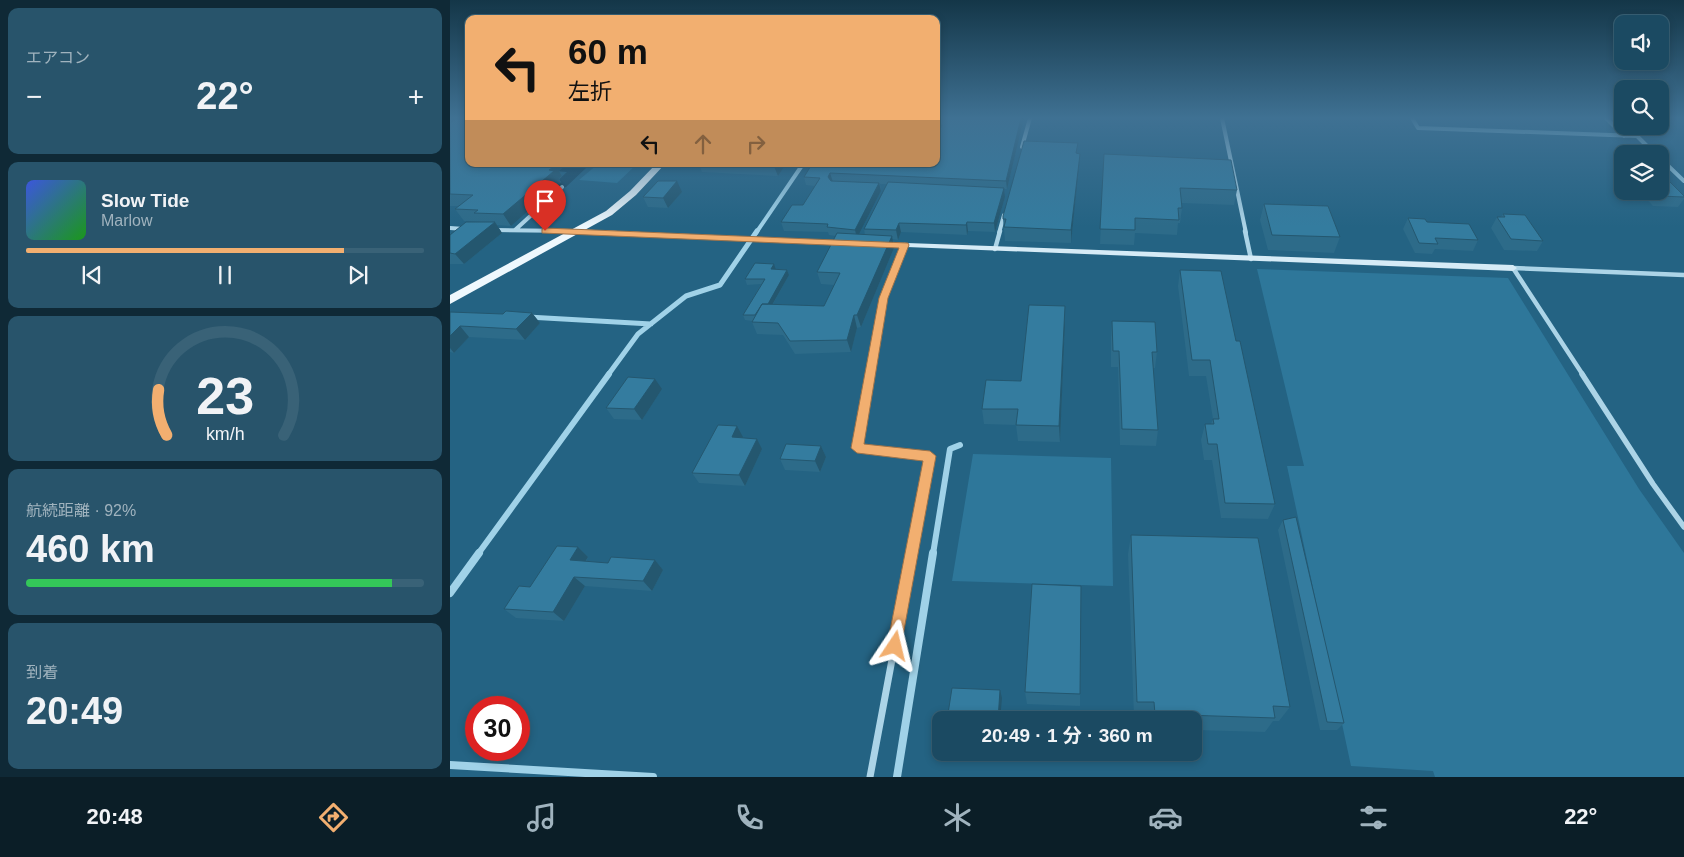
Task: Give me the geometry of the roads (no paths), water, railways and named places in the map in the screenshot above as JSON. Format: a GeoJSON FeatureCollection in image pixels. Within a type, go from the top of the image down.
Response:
{"type":"FeatureCollection","features":[{"type":"Feature","properties":{"kind":"main road"},"geometry":{"type":"LineString","coordinates":[[450,300],[609,213],[633,193],[658,167]]}},
{"type":"Feature","properties":{"kind":"street"},"geometry":{"type":"LineString","coordinates":[[1229,154],[1251,259]]}},
{"type":"Feature","properties":{"kind":"street"},"geometry":{"type":"LineString","coordinates":[[515,230],[562,187]]}},
{"type":"Feature","properties":{"kind":"street"},"geometry":{"type":"LineString","coordinates":[[996,248],[1005,211]]}},
{"type":"Feature","properties":{"kind":"street"},"geometry":{"type":"LineString","coordinates":[[450,228],[467,229]]}},
{"type":"Feature","properties":{"kind":"street"},"geometry":{"type":"LineString","coordinates":[[492,230],[576,231],[851,243]]}},
{"type":"Feature","properties":{"kind":"street"},"geometry":{"type":"LineString","coordinates":[[877,244],[1684,275]]}},
{"type":"Feature","properties":{"kind":"street"},"geometry":{"type":"LineString","coordinates":[[870,777],[930,456],[857,448],[884,298],[905,245]]}},
{"type":"Feature","properties":{"kind":"street"},"geometry":{"type":"LineString","coordinates":[[1513,268],[1653,484],[1684,527]]}},
{"type":"Feature","properties":{"kind":"waterway"},"geometry":{"type":"LineString","coordinates":[[558,167],[579,168],[561,184]]}},
{"type":"Feature","properties":{"kind":"waterway"},"geometry":{"type":"LineString","coordinates":[[756,233],[801,167]]}},
{"type":"Feature","properties":{"kind":"waterway"},"geometry":{"type":"LineString","coordinates":[[1669,167],[1684,181]]}},
{"type":"Feature","properties":{"kind":"waterway"},"geometry":{"type":"LineString","coordinates":[[651,324],[686,296],[720,285],[757,231]]}},
{"type":"Feature","properties":{"kind":"waterway"},"geometry":{"type":"LineString","coordinates":[[528,317],[651,324]]}},
{"type":"Feature","properties":{"kind":"waterway"},"geometry":{"type":"LineString","coordinates":[[608,375],[638,334],[651,324]]}},
{"type":"Feature","properties":{"kind":"waterway"},"geometry":{"type":"LineString","coordinates":[[478,554],[609,374]]}},
{"type":"Feature","properties":{"kind":"waterway"},"geometry":{"type":"LineString","coordinates":[[933,554],[950,449],[960,445]]}},
{"type":"Feature","properties":{"kind":"waterway"},"geometry":{"type":"LineString","coordinates":[[450,593],[479,553]]}},
{"type":"Feature","properties":{"kind":"waterway"},"geometry":{"type":"LineString","coordinates":[[897,777],[933,553]]}},
{"type":"Feature","properties":{"kind":"waterway"},"geometry":{"type":"LineString","coordinates":[[450,765],[653,777]]}}]}
